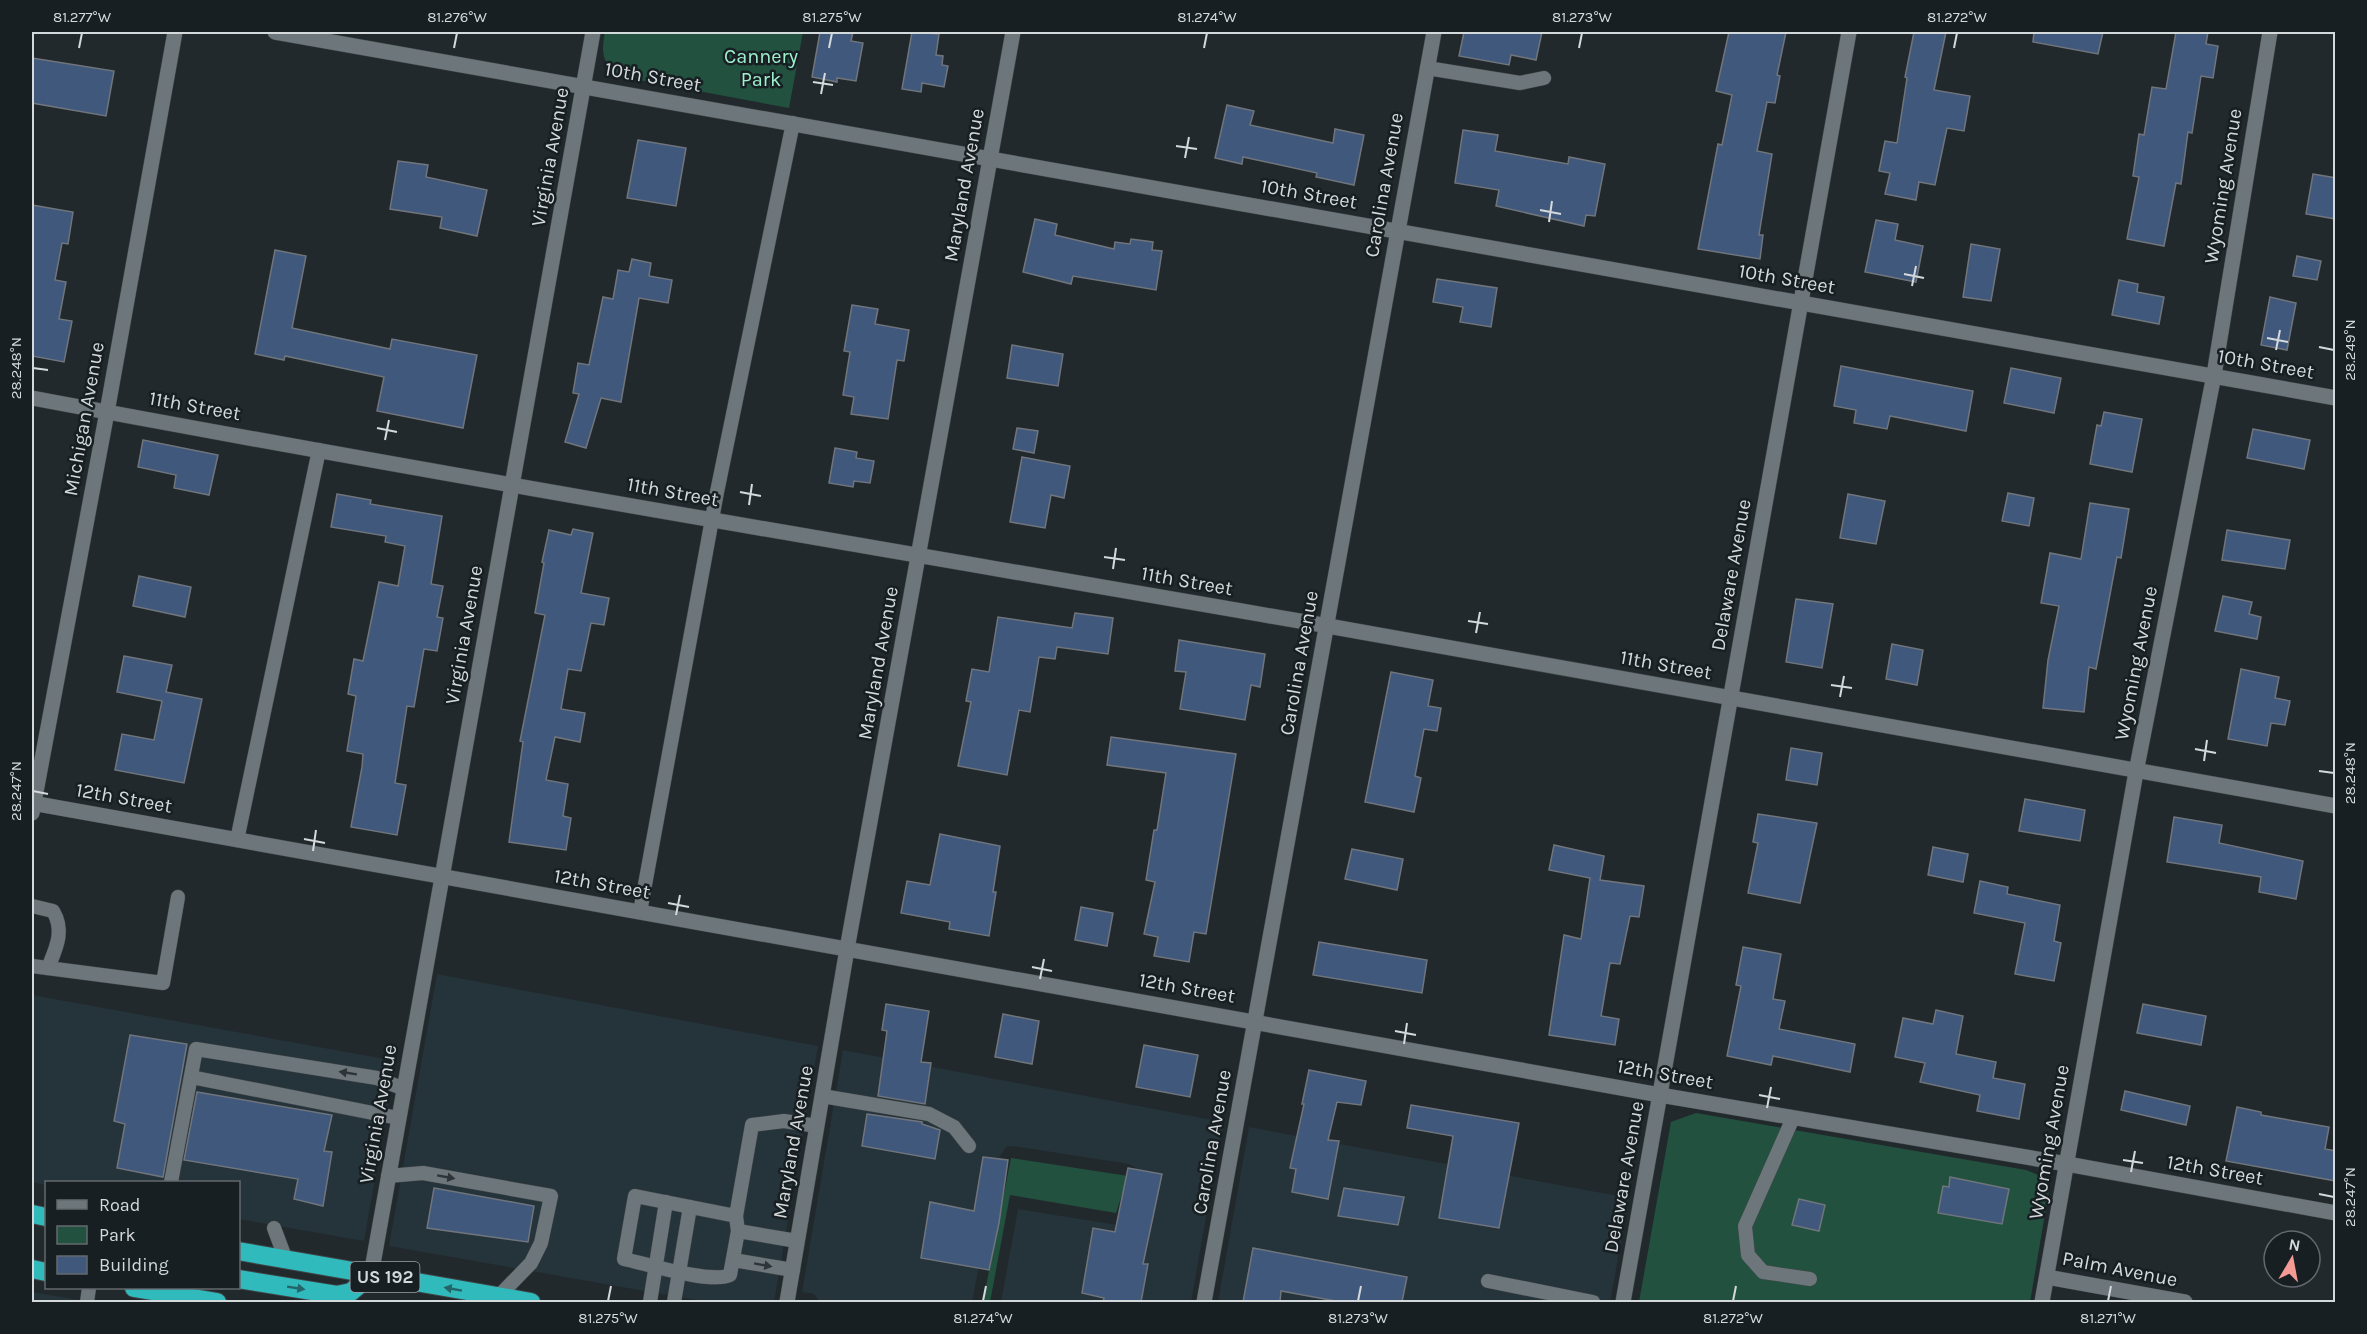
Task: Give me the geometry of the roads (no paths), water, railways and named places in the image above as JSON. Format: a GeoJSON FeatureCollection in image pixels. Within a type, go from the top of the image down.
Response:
{"type":"FeatureCollection","features":[{"type":"Feature","properties":{"kind":"highway","name":"US 192"},"geometry":{"type":"LineString","coordinates":[[240,1251],[531,1302]]}},
{"type":"Feature","properties":{"kind":"highway"},"geometry":{"type":"LineString","coordinates":[[240,1279],[336,1295],[351,1292],[371,1275]]}},
{"type":"Feature","properties":{"kind":"highway"},"geometry":{"type":"LineString","coordinates":[[144,1289],[217,1302]]}},
{"type":"Feature","properties":{"kind":"street","name":"Michigan Avenue"},"geometry":{"type":"LineString","coordinates":[[32,807],[107,412],[175,32]]}},
{"type":"Feature","properties":{"kind":"street","name":"10th Street"},"geometry":{"type":"LineString","coordinates":[[275,32],[990,157],[2336,398]]}},
{"type":"Feature","properties":{"kind":"street","name":"Virginia Avenue"},"geometry":{"type":"LineString","coordinates":[[371,1275],[593,32]]}},
{"type":"Feature","properties":{"kind":"street","name":"Maryland Avenue"},"geometry":{"type":"LineString","coordinates":[[787,1302],[1013,32]]}},
{"type":"Feature","properties":{"kind":"street","name":"Carolina Avenue"},"geometry":{"type":"LineString","coordinates":[[1204,1302],[1434,32]]}},
{"type":"Feature","properties":{"kind":"street","name":"Delaware Avenue"},"geometry":{"type":"LineString","coordinates":[[1623,1302],[1849,32]]}},
{"type":"Feature","properties":{"kind":"street","name":"Wyoming Avenue"},"geometry":{"type":"LineString","coordinates":[[2042,1302],[2136,772],[2214,375],[2270,32]]}},
{"type":"Feature","properties":{"kind":"street","name":"11th Street"},"geometry":{"type":"LineString","coordinates":[[32,398],[713,521],[1327,626],[2336,806]]}},
{"type":"Feature","properties":{"kind":"street","name":"12th Street"},"geometry":{"type":"LineString","coordinates":[[32,807],[442,876],[1660,1095],[2067,1164],[2336,1213]]}},
{"type":"Feature","properties":{"kind":"street","name":"Palm Avenue"},"geometry":{"type":"LineString","coordinates":[[2047,1277],[2185,1302]]}},
{"type":"Feature","properties":{"kind":"lane"},"geometry":{"type":"LineString","coordinates":[[1427,68],[1520,83],[1544,78]]}},
{"type":"Feature","properties":{"kind":"lane"},"geometry":{"type":"LineString","coordinates":[[640,912],[717,492],[793,123]]}},
{"type":"Feature","properties":{"kind":"lane"},"geometry":{"type":"LineString","coordinates":[[237,840],[319,450]]}},
{"type":"Feature","properties":{"kind":"lane"},"geometry":{"type":"LineString","coordinates":[[32,966],[163,983],[178,897]]}},
{"type":"Feature","properties":{"kind":"lane"},"geometry":{"type":"LineString","coordinates":[[32,906],[52,911],[59,922],[59,941],[48,968]]}},
{"type":"Feature","properties":{"kind":"lane"},"geometry":{"type":"LineString","coordinates":[[171,1181],[196,1048],[377,1078],[404,1089]]}},
{"type":"Feature","properties":{"kind":"lane"},"geometry":{"type":"LineString","coordinates":[[191,1077],[399,1118]]}},
{"type":"Feature","properties":{"kind":"lane"},"geometry":{"type":"LineString","coordinates":[[822,1096],[929,1114],[954,1127],[969,1146]]}},
{"type":"Feature","properties":{"kind":"lane"},"geometry":{"type":"LineString","coordinates":[[1793,1118],[1745,1226],[1748,1255],[1763,1272],[1810,1279]]}},
{"type":"Feature","properties":{"kind":"lane"},"geometry":{"type":"LineString","coordinates":[[736,1216],[635,1196],[624,1260],[678,1272],[723,1278],[730,1275],[738,1230],[736,1216],[752,1125],[784,1121],[817,1126]]}},
{"type":"Feature","properties":{"kind":"lane"},"geometry":{"type":"LineString","coordinates":[[388,1176],[423,1173],[551,1196],[541,1243],[531,1263],[498,1297]]}},
{"type":"Feature","properties":{"kind":"lane"},"geometry":{"type":"LineString","coordinates":[[650,1302],[666,1202]]}},
{"type":"Feature","properties":{"kind":"lane"},"geometry":{"type":"LineString","coordinates":[[674,1302],[690,1207]]}},
{"type":"Feature","properties":{"kind":"lane"},"geometry":{"type":"LineString","coordinates":[[274,1228],[286,1260]]}},
{"type":"Feature","properties":{"kind":"lane"},"geometry":{"type":"LineString","coordinates":[[738,1230],[797,1241]]}},
{"type":"Feature","properties":{"kind":"lane"},"geometry":{"type":"LineString","coordinates":[[733,1260],[793,1270]]}},
{"type":"Feature","properties":{"kind":"lane"},"geometry":{"type":"LineString","coordinates":[[1488,1281],[1593,1302]]}},
{"type":"Feature","properties":{"kind":"park label","name":"Cannery Park"},"geometry":{"type":"Point","coordinates":[761,68]}}]}
